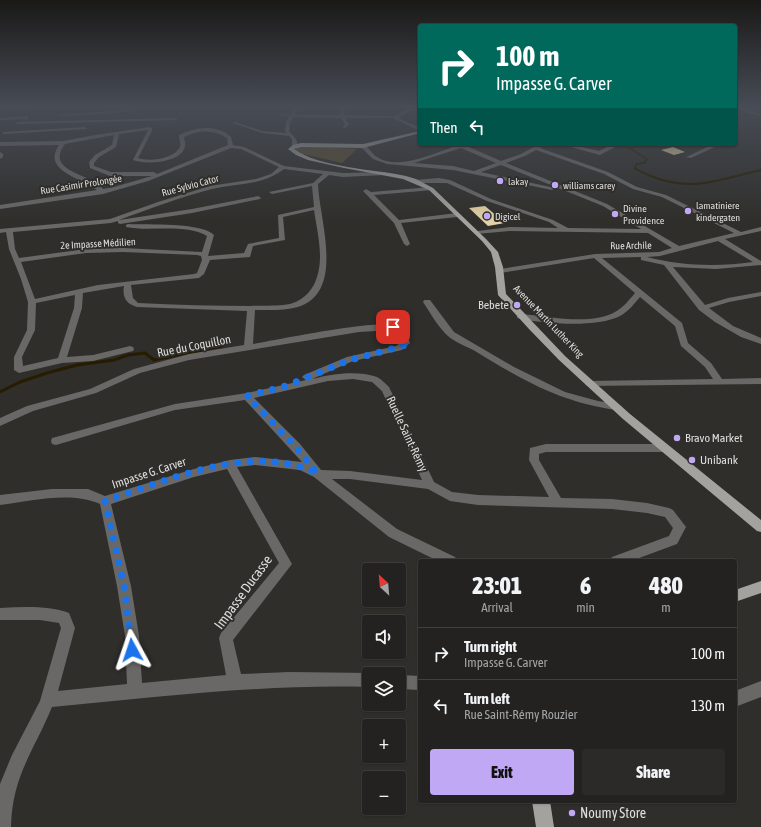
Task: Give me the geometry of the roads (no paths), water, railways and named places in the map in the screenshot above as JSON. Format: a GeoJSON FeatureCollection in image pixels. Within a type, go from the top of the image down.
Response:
{"type":"FeatureCollection","features":[{"type":"Feature","properties":{"kind":"main road"},"geometry":{"type":"LineString","coordinates":[[295,146],[364,146],[369,145]]}},
{"type":"Feature","properties":{"kind":"main road","name":"Avenue Martin Luther King"},"geometry":{"type":"LineString","coordinates":[[295,146],[292,150],[298,155],[358,170],[417,181],[431,189],[457,215],[478,233],[494,252],[500,271],[500,286],[502,295],[549,346],[663,448],[761,527]]}},
{"type":"Feature","properties":{"kind":"main road"},"geometry":{"type":"LineString","coordinates":[[737,595],[761,587]]}},
{"type":"Feature","properties":{"kind":"main road"},"geometry":{"type":"LineString","coordinates":[[540,803],[545,827]]}},
{"type":"Feature","properties":{"kind":"street"},"geometry":{"type":"LineString","coordinates":[[62,145],[58,149],[56,156],[60,166],[77,177],[92,183],[103,192]]}},
{"type":"Feature","properties":{"kind":"street"},"geometry":{"type":"LineString","coordinates":[[114,145],[94,159],[91,163],[92,167],[110,174],[159,174]]}},
{"type":"Feature","properties":{"kind":"street"},"geometry":{"type":"LineString","coordinates":[[143,145],[135,159],[139,161],[151,161],[172,156],[178,152],[183,145]]}},
{"type":"Feature","properties":{"kind":"street"},"geometry":{"type":"LineString","coordinates":[[231,146],[242,148],[283,167],[327,174],[360,176],[384,174]]}},
{"type":"Feature","properties":{"kind":"street","name":"Rue Casimir Prolongée"},"geometry":{"type":"LineString","coordinates":[[0,208],[103,192],[146,180],[231,146]]}},
{"type":"Feature","properties":{"kind":"street"},"geometry":{"type":"LineString","coordinates":[[364,146],[375,158],[405,164],[453,168],[572,191]]}},
{"type":"Feature","properties":{"kind":"street"},"geometry":{"type":"LineString","coordinates":[[405,164],[455,146]]}},
{"type":"Feature","properties":{"kind":"street"},"geometry":{"type":"LineString","coordinates":[[460,146],[572,191],[605,206],[678,248]]}},
{"type":"Feature","properties":{"kind":"street"},"geometry":{"type":"LineString","coordinates":[[473,173],[540,146]]}},
{"type":"Feature","properties":{"kind":"street"},"geometry":{"type":"LineString","coordinates":[[571,146],[600,153],[614,146]]}},
{"type":"Feature","properties":{"kind":"street"},"geometry":{"type":"LineString","coordinates":[[689,157],[714,146]]}},
{"type":"Feature","properties":{"kind":"street"},"geometry":{"type":"LineString","coordinates":[[536,148],[606,173],[635,188],[664,196],[741,234]]}},
{"type":"Feature","properties":{"kind":"street","name":"Rue Sylvio Cator"},"geometry":{"type":"LineString","coordinates":[[0,231],[110,221],[160,203],[212,188],[257,181],[273,176],[283,167]]}},
{"type":"Feature","properties":{"kind":"street"},"geometry":{"type":"LineString","coordinates":[[272,192],[315,184],[327,174]]}},
{"type":"Feature","properties":{"kind":"street"},"geometry":{"type":"LineString","coordinates":[[417,181],[439,180],[448,182],[489,200],[551,221],[567,230]]}},
{"type":"Feature","properties":{"kind":"street"},"geometry":{"type":"LineString","coordinates":[[128,283],[126,293],[128,298],[132,303],[137,305],[251,308],[293,306],[306,300],[314,291],[322,276],[323,248],[316,208],[315,184]]}},
{"type":"Feature","properties":{"kind":"street"},"geometry":{"type":"LineString","coordinates":[[407,244],[397,222],[368,193],[431,189]]}},
{"type":"Feature","properties":{"kind":"street"},"geometry":{"type":"LineString","coordinates":[[110,221],[120,222],[192,211],[258,198]]}},
{"type":"Feature","properties":{"kind":"street","name":"2e Impasse Médilien"},"geometry":{"type":"LineString","coordinates":[[17,260],[86,251],[123,250],[198,253],[205,256],[247,255],[252,244],[284,239],[280,216],[316,208]]}},
{"type":"Feature","properties":{"kind":"street"},"geometry":{"type":"LineString","coordinates":[[397,222],[457,215]]}},
{"type":"Feature","properties":{"kind":"street"},"geometry":{"type":"LineString","coordinates":[[32,302],[79,291],[128,283],[196,276],[200,274],[211,235],[205,231],[186,228],[128,226],[120,222]]}},
{"type":"Feature","properties":{"kind":"street"},"geometry":{"type":"LineString","coordinates":[[478,233],[510,229],[647,231]]}},
{"type":"Feature","properties":{"kind":"street","name":"Rue Archile"},"geometry":{"type":"LineString","coordinates":[[500,271],[595,256],[639,256],[660,254],[678,248],[761,229]]}},
{"type":"Feature","properties":{"kind":"street"},"geometry":{"type":"LineString","coordinates":[[9,230],[12,249],[32,302],[31,330],[18,357],[19,370],[62,360],[93,358],[130,349]]}},
{"type":"Feature","properties":{"kind":"street"},"geometry":{"type":"LineString","coordinates":[[719,239],[760,263]]}},
{"type":"Feature","properties":{"kind":"street"},"geometry":{"type":"LineString","coordinates":[[595,256],[679,325],[684,344],[708,365],[720,382]]}},
{"type":"Feature","properties":{"kind":"street"},"geometry":{"type":"LineString","coordinates":[[639,256],[668,265],[725,268],[760,263]]}},
{"type":"Feature","properties":{"kind":"street"},"geometry":{"type":"LineString","coordinates":[[668,265],[702,308],[731,330],[761,341]]}},
{"type":"Feature","properties":{"kind":"street"},"geometry":{"type":"LineString","coordinates":[[62,360],[78,308],[79,291]]}},
{"type":"Feature","properties":{"kind":"street"},"geometry":{"type":"LineString","coordinates":[[520,316],[568,321],[601,320],[617,315],[640,294]]}},
{"type":"Feature","properties":{"kind":"street"},"geometry":{"type":"LineString","coordinates":[[702,308],[728,300],[761,294]]}},
{"type":"Feature","properties":{"kind":"street"},"geometry":{"type":"LineString","coordinates":[[428,302],[438,320],[453,335],[540,386],[569,397],[602,406],[617,407]]}},
{"type":"Feature","properties":{"kind":"street"},"geometry":{"type":"LineString","coordinates":[[248,348],[251,308]]}},
{"type":"Feature","properties":{"kind":"street","name":"Rue du Coquillon"},"geometry":{"type":"LineString","coordinates":[[0,422],[30,408],[93,391],[148,368],[189,357],[359,329],[393,327],[400,331],[406,343],[403,346],[350,360],[286,386]]}},
{"type":"Feature","properties":{"kind":"street","name":"Ruelle Saint-Rémy"},"geometry":{"type":"LineString","coordinates":[[56,441],[175,407],[247,396],[286,386],[328,378],[353,376],[375,380],[391,398],[430,486],[450,496],[478,500],[647,508],[669,514],[680,527],[673,540],[621,559]]}},
{"type":"Feature","properties":{"kind":"street"},"geometry":{"type":"LineString","coordinates":[[590,384],[761,380]]}},
{"type":"Feature","properties":{"kind":"street"},"geometry":{"type":"LineString","coordinates":[[247,396],[296,447],[318,474],[393,533],[447,559]]}},
{"type":"Feature","properties":{"kind":"street"},"geometry":{"type":"LineString","coordinates":[[558,503],[534,460],[534,451],[546,448],[663,448]]}},
{"type":"Feature","properties":{"kind":"street","name":"Impasse G. Carver"},"geometry":{"type":"LineString","coordinates":[[105,501],[194,473],[230,464],[254,461],[282,463],[302,466],[318,474]]}},
{"type":"Feature","properties":{"kind":"street","name":"Impasse Ducasse"},"geometry":{"type":"LineString","coordinates":[[230,464],[286,564],[226,638],[235,681]]}},
{"type":"Feature","properties":{"kind":"street"},"geometry":{"type":"LineString","coordinates":[[318,474],[350,475],[430,486]]}},
{"type":"Feature","properties":{"kind":"street"},"geometry":{"type":"LineString","coordinates":[[0,500],[60,494],[88,494],[105,501],[124,586],[132,636],[135,691]]}},
{"type":"Feature","properties":{"kind":"street"},"geometry":{"type":"LineString","coordinates":[[0,614],[34,613],[55,615],[64,618],[68,628],[47,700],[10,774],[1,814],[2,827]]}},
{"type":"Feature","properties":{"kind":"street"},"geometry":{"type":"LineString","coordinates":[[47,700],[235,681],[336,678],[362,680]]}},
{"type":"Feature","properties":{"kind":"street"},"geometry":{"type":"LineString","coordinates":[[406,682],[418,683]]}},
{"type":"Feature","properties":{"kind":"street"},"geometry":{"type":"LineString","coordinates":[[737,698],[761,689]]}},
{"type":"Feature","properties":{"kind":"waterway"},"geometry":{"type":"LineString","coordinates":[[628,146],[647,159],[644,163],[636,164],[635,168]]}},
{"type":"Feature","properties":{"kind":"waterway"},"geometry":{"type":"LineString","coordinates":[[635,168],[666,181],[679,184],[706,183],[761,170]]}},
{"type":"Feature","properties":{"kind":"waterway"},"geometry":{"type":"LineString","coordinates":[[0,392],[20,382],[77,365],[114,360],[128,355],[145,353],[154,360],[222,346]]}},
{"type":"Feature","properties":{"kind":"place","name":"lakay"},"geometry":{"type":"Point","coordinates":[500,181]}},
{"type":"Feature","properties":{"kind":"place","name":"williams carey"},"geometry":{"type":"Point","coordinates":[555,185]}},
{"type":"Feature","properties":{"kind":"place","name":"lamatiniere kindergaten"},"geometry":{"type":"Point","coordinates":[688,211]}},
{"type":"Feature","properties":{"kind":"place","name":"Divine Providence"},"geometry":{"type":"Point","coordinates":[615,214]}},
{"type":"Feature","properties":{"kind":"place","name":"Digicel"},"geometry":{"type":"Point","coordinates":[487,216]}},
{"type":"Feature","properties":{"kind":"place","name":"Bebete"},"geometry":{"type":"Point","coordinates":[517,305]}},
{"type":"Feature","properties":{"kind":"place","name":"Bravo Market"},"geometry":{"type":"Point","coordinates":[677,438]}},
{"type":"Feature","properties":{"kind":"place","name":"Unibank"},"geometry":{"type":"Point","coordinates":[692,460]}},
{"type":"Feature","properties":{"kind":"place","name":"Noumy Store"},"geometry":{"type":"Point","coordinates":[572,813]}}]}
